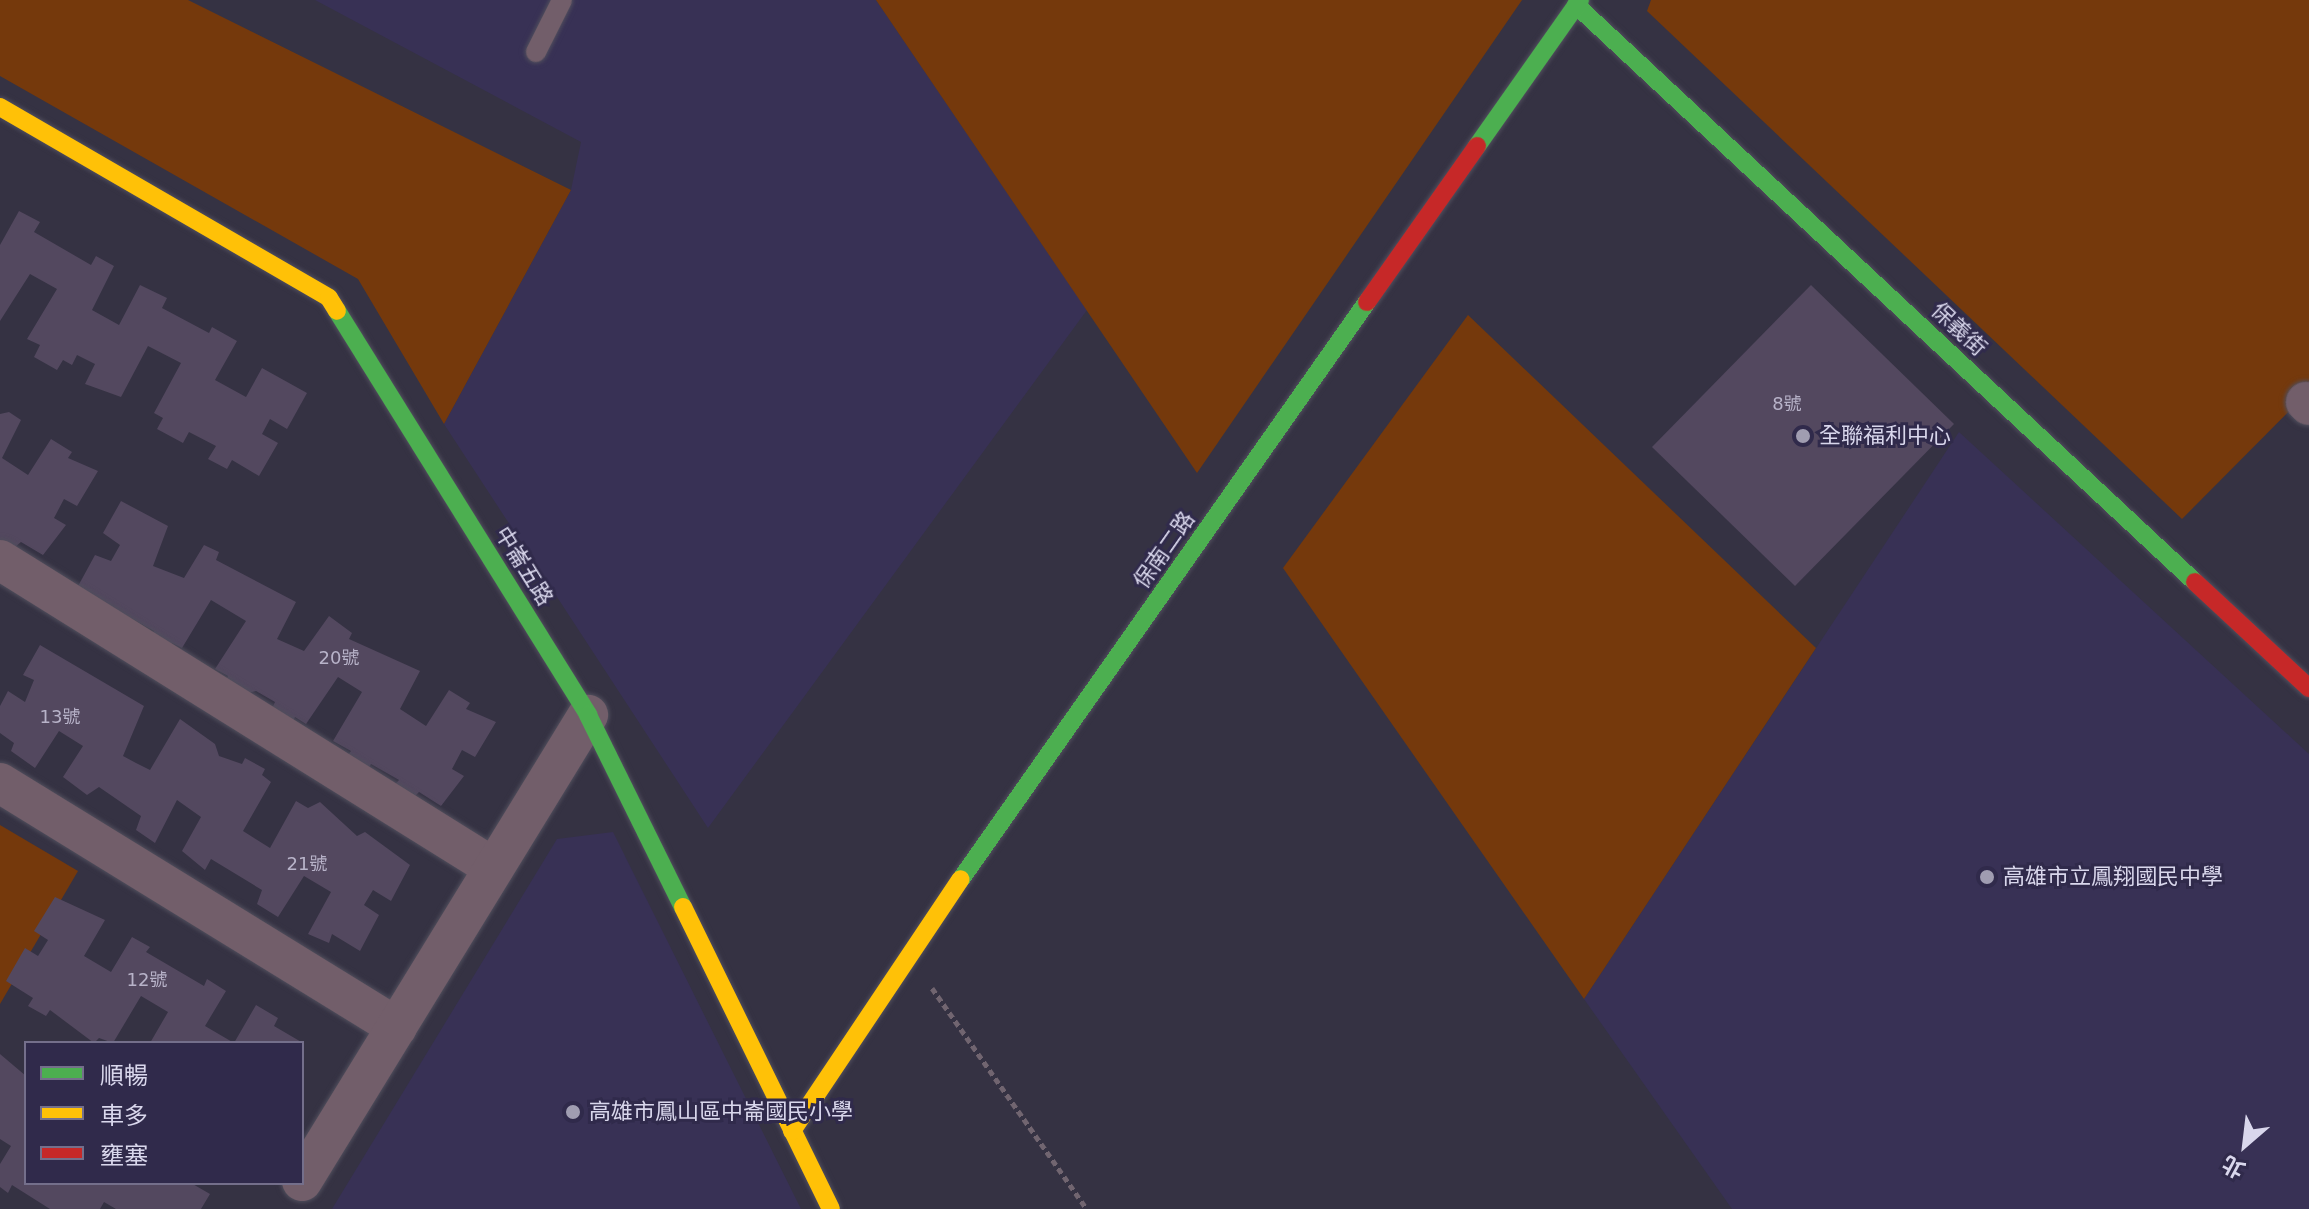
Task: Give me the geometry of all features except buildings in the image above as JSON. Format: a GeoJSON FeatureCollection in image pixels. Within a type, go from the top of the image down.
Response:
{"type":"FeatureCollection","features":[{"type":"Feature","properties":{"kind":"street","name":"保義街"},"geometry":{"type":"LineString","coordinates":[[1578,3],[2309,688]]}},
{"type":"Feature","properties":{"kind":"street","name":"保南二路"},"geometry":{"type":"LineString","coordinates":[[792,1131],[908,954],[1578,3]]}},
{"type":"Feature","properties":{"kind":"street","name":"中崙五路"},"geometry":{"type":"LineString","coordinates":[[0,107],[329,298],[588,715],[831,1209]]}},
{"type":"Feature","properties":{"kind":"street"},"geometry":{"type":"LineString","coordinates":[[0,560],[494,868]]}},
{"type":"Feature","properties":{"kind":"street"},"geometry":{"type":"LineString","coordinates":[[304,1177],[588,715]]}},
{"type":"Feature","properties":{"kind":"street"},"geometry":{"type":"LineString","coordinates":[[0,783],[397,1027]]}},
{"type":"Feature","properties":{"kind":"street"},"geometry":{"type":"LineString","coordinates":[[285,1209],[299,1185]]}},
{"type":"Feature","properties":{"kind":"lane"},"geometry":{"type":"LineString","coordinates":[[536,52],[562,0]]}},
{"type":"Feature","properties":{"kind":"path"},"geometry":{"type":"LineString","coordinates":[[908,954],[1087,1209]]}},
{"type":"Feature","properties":{"kind":"shaded area"},"geometry":{"type":"Polygon","coordinates":[[[0,0],[188,0],[571,190],[444,424],[358,279],[0,76],[0,0]]]}},
{"type":"Feature","properties":{"kind":"shaded area"},"geometry":{"type":"Polygon","coordinates":[[[315,0],[876,0],[1087,310],[708,828],[444,424],[571,190],[581,142],[315,0]]]}},
{"type":"Feature","properties":{"kind":"shaded area"},"geometry":{"type":"Polygon","coordinates":[[[876,0],[1522,0],[1197,473],[876,0]]]}},
{"type":"Feature","properties":{"kind":"shaded area"},"geometry":{"type":"Polygon","coordinates":[[[1651,0],[2309,0],[2309,391],[2182,519],[1647,11],[1651,0]]]}},
{"type":"Feature","properties":{"kind":"shaded area"},"geometry":{"type":"Polygon","coordinates":[[[1468,315],[1816,648],[1584,999],[1283,568],[1468,315]]]}},
{"type":"Feature","properties":{"kind":"shaded area","name":"高雄市立鳳翔國民中學"},"geometry":{"type":"Polygon","coordinates":[[[1959,432],[2309,754],[2309,1209],[1732,1209],[1584,999],[1959,432]]]}},
{"type":"Feature","properties":{"kind":"shaded area"},"geometry":{"type":"Polygon","coordinates":[[[0,825],[78,871],[0,1004],[0,825]]]}},
{"type":"Feature","properties":{"kind":"shaded area","name":"高雄市鳳山區中崙國民小學"},"geometry":{"type":"Polygon","coordinates":[[[613,832],[801,1209],[332,1209],[557,839],[613,832]]]}},
{"type":"Feature","properties":{"kind":"traffic: fast"},"geometry":{"type":"LineString","coordinates":[[1477,146],[1580,0]]}},
{"type":"Feature","properties":{"kind":"traffic: fast"},"geometry":{"type":"LineString","coordinates":[[1576,5],[2195,582]]}},
{"type":"Feature","properties":{"kind":"traffic: fast"},"geometry":{"type":"LineString","coordinates":[[961,879],[1367,302]]}},
{"type":"Feature","properties":{"kind":"traffic: fast"},"geometry":{"type":"LineString","coordinates":[[337,311],[588,715],[683,907]]}},
{"type":"Feature","properties":{"kind":"traffic: slow"},"geometry":{"type":"LineString","coordinates":[[0,107],[329,298],[337,311]]}},
{"type":"Feature","properties":{"kind":"traffic: slow"},"geometry":{"type":"LineString","coordinates":[[792,1131],[961,879]]}},
{"type":"Feature","properties":{"kind":"traffic: slow"},"geometry":{"type":"LineString","coordinates":[[683,907],[831,1209]]}},
{"type":"Feature","properties":{"kind":"traffic: jam"},"geometry":{"type":"LineString","coordinates":[[1367,302],[1477,146]]}},
{"type":"Feature","properties":{"kind":"traffic: jam"},"geometry":{"type":"LineString","coordinates":[[2195,582],[2309,688]]}},
{"type":"Feature","properties":{"kind":"place","name":"全聯福利中心"},"geometry":{"type":"Point","coordinates":[1803,436]}},
{"type":"Feature","properties":{"kind":"place","name":"高雄市立鳳翔國民中學"},"geometry":{"type":"Point","coordinates":[1987,877]}},
{"type":"Feature","properties":{"kind":"place","name":"高雄市鳳山區中崙國民小學"},"geometry":{"type":"Point","coordinates":[573,1112]}}]}
